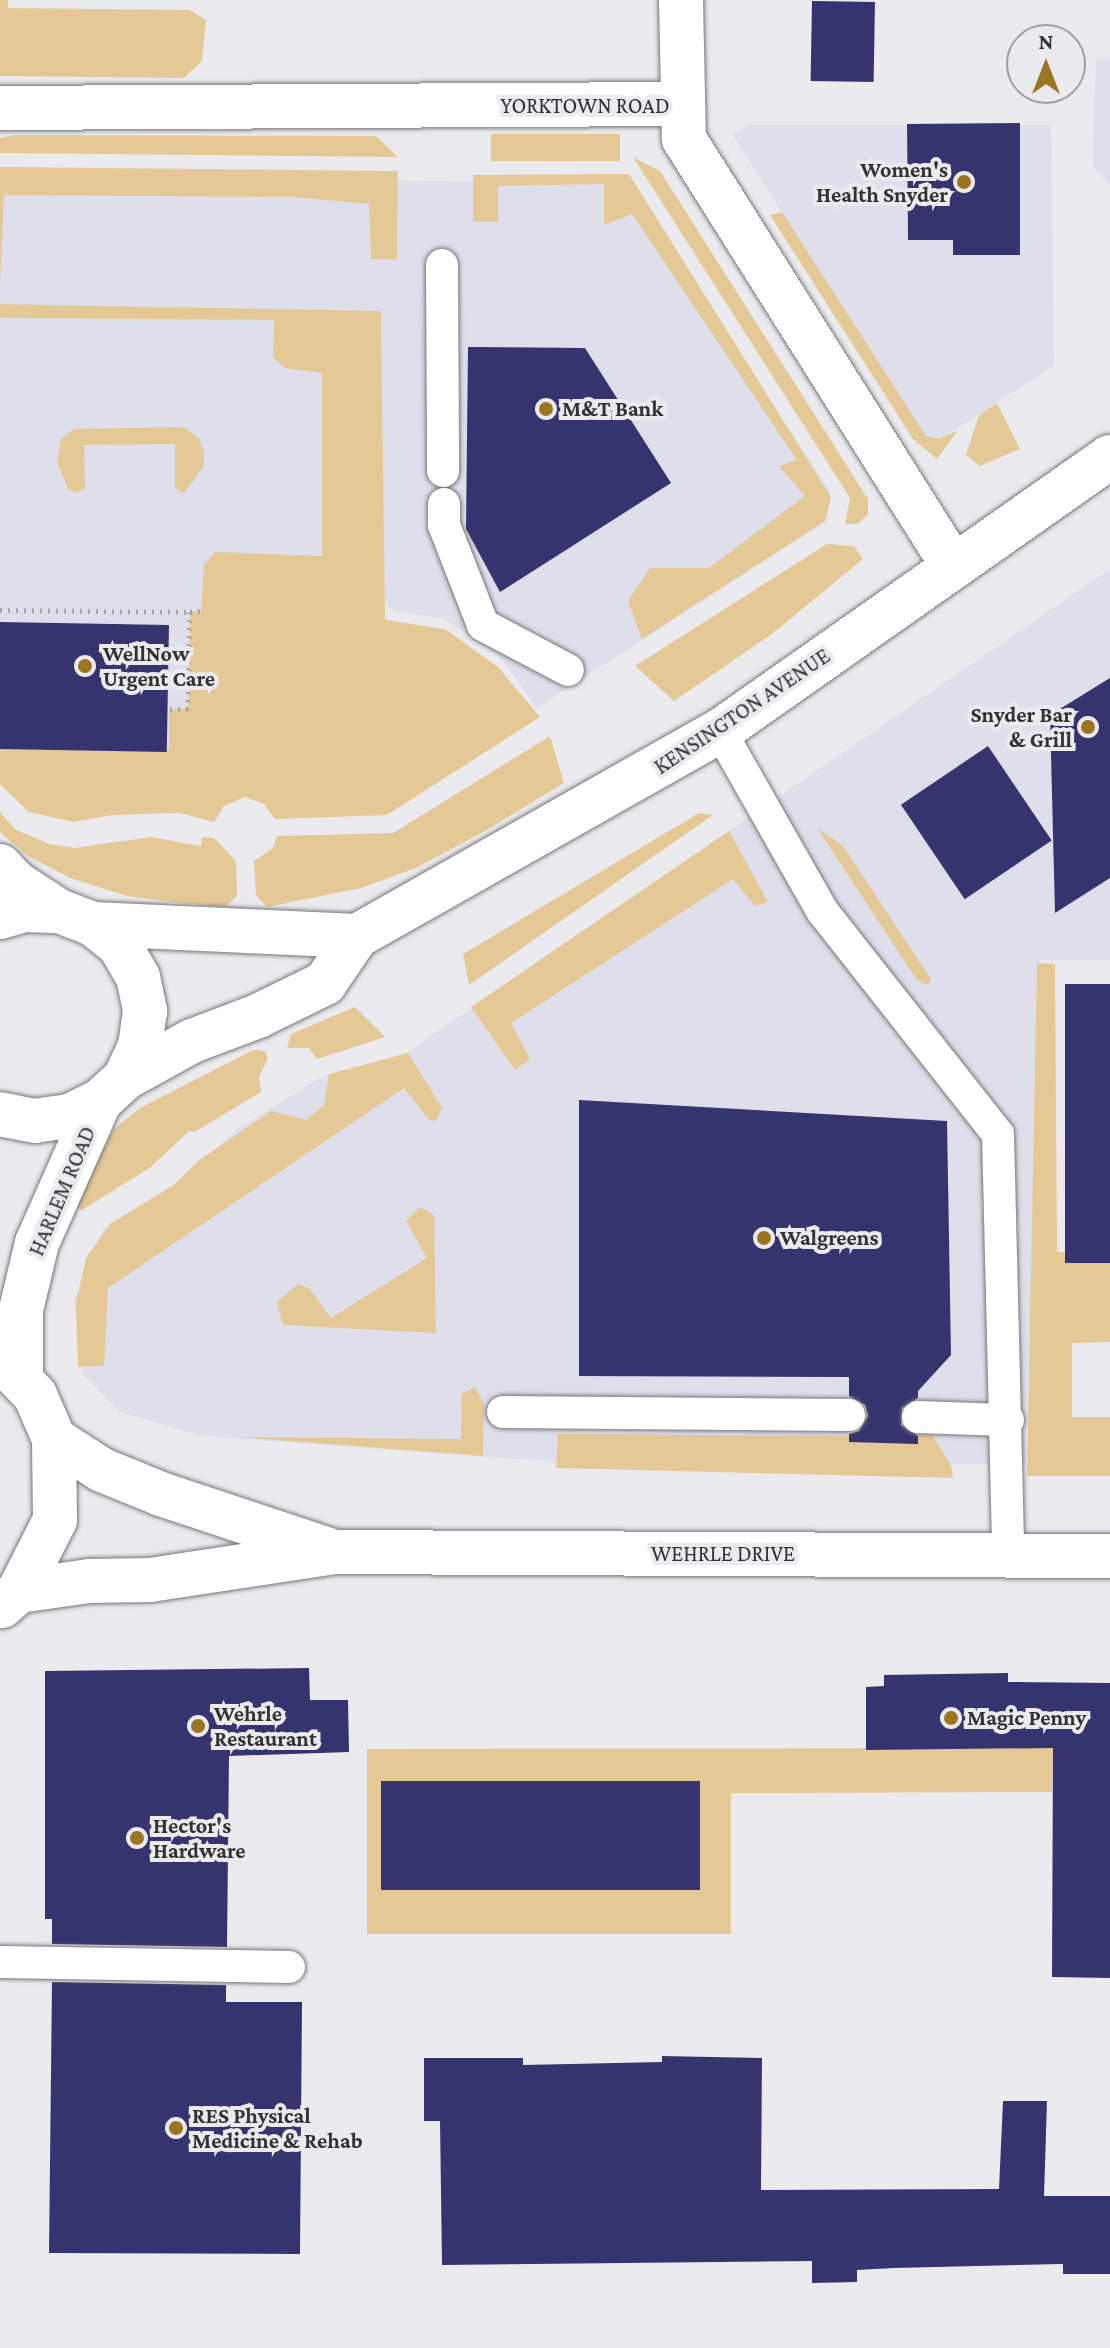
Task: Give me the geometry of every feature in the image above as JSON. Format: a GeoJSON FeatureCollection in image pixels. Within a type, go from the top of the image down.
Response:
{"type":"FeatureCollection","features":[{"type":"Feature","properties":{"kind":"street"},"geometry":{"type":"LineString","coordinates":[[680,104],[681,0]]}},
{"type":"Feature","properties":{"kind":"street","name":"YORKTOWN ROAD"},"geometry":{"type":"LineString","coordinates":[[0,108],[680,104],[684,139],[735,227],[953,566]]}},
{"type":"Feature","properties":{"kind":"street","name":"KENSINGTON AVENUE"},"geometry":{"type":"LineString","coordinates":[[0,1114],[35,1121],[69,1116],[192,1041],[325,983],[357,936],[720,731],[1110,457]]}},
{"type":"Feature","properties":{"kind":"street"},"geometry":{"type":"LineString","coordinates":[[0,866],[16,883],[76,917]]}},
{"type":"Feature","properties":{"kind":"street"},"geometry":{"type":"LineString","coordinates":[[0,917],[24,910],[76,917],[357,936]]}},
{"type":"Feature","properties":{"kind":"street","name":"HARLEM ROAD"},"geometry":{"type":"LineString","coordinates":[[11,1368],[37,1243],[142,1034],[145,1011],[138,977],[120,946],[76,917]]}},
{"type":"Feature","properties":{"kind":"street"},"geometry":{"type":"LineString","coordinates":[[9,1599],[55,1520],[54,1439],[11,1368]]}},
{"type":"Feature","properties":{"kind":"street","name":"WEHRLE DRIVE"},"geometry":{"type":"LineString","coordinates":[[54,1439],[102,1470],[161,1494],[335,1552]]}},
{"type":"Feature","properties":{"kind":"street","name":"WEHRLE DRIVE"},"geometry":{"type":"LineString","coordinates":[[9,1599],[89,1581],[150,1580],[335,1552],[1110,1556]]}},
{"type":"Feature","properties":{"kind":"lane"},"geometry":{"type":"LineString","coordinates":[[442,265],[443,471]]}},
{"type":"Feature","properties":{"kind":"lane"},"geometry":{"type":"LineString","coordinates":[[444,504],[444,525],[483,625],[568,670]]}},
{"type":"Feature","properties":{"kind":"lane"},"geometry":{"type":"LineString","coordinates":[[720,731],[823,912],[998,1134],[1008,1420],[1008,1556]]}},
{"type":"Feature","properties":{"kind":"lane"},"geometry":{"type":"LineString","coordinates":[[503,1412],[849,1415]]}},
{"type":"Feature","properties":{"kind":"lane"},"geometry":{"type":"LineString","coordinates":[[918,1417],[1008,1420]]}},
{"type":"Feature","properties":{"kind":"lane"},"geometry":{"type":"LineString","coordinates":[[0,1962],[289,1967]]}},
{"type":"Feature","properties":{"kind":"path"},"geometry":{"type":"LineString","coordinates":[[0,610],[201,611]]}},
{"type":"Feature","properties":{"kind":"path"},"geometry":{"type":"LineString","coordinates":[[169,709],[188,709],[190,612]]}},
{"type":"Feature","properties":{"kind":"shaded area"},"geometry":{"type":"Polygon","coordinates":[[[0,0],[8,0],[8,8],[190,10],[206,20],[202,61],[184,78],[0,76],[0,0]]]}},
{"type":"Feature","properties":{"kind":"shaded area"},"geometry":{"type":"Polygon","coordinates":[[[1096,59],[1110,59],[1110,185],[1093,167],[1096,59]]]}},
{"type":"Feature","properties":{"kind":"shaded area"},"geometry":{"type":"Polygon","coordinates":[[[749,125],[1051,125],[1054,366],[931,445],[732,134],[749,125]]]}},
{"type":"Feature","properties":{"kind":"shaded area"},"geometry":{"type":"Polygon","coordinates":[[[491,134],[620,134],[620,161],[491,161],[491,134]]]}},
{"type":"Feature","properties":{"kind":"shaded area"},"geometry":{"type":"Polygon","coordinates":[[[15,135],[376,136],[398,157],[0,153],[0,138],[15,135]]]}},
{"type":"Feature","properties":{"kind":"shaded area"},"geometry":{"type":"Polygon","coordinates":[[[633,157],[660,171],[868,499],[868,515],[858,524],[845,524],[850,498],[633,157]]]}},
{"type":"Feature","properties":{"kind":"shaded area"},"geometry":{"type":"Polygon","coordinates":[[[0,167],[398,171],[397,259],[371,259],[369,204],[293,197],[4,195],[0,284],[0,167]]]}},
{"type":"Feature","properties":{"kind":"shaded area"},"geometry":{"type":"Polygon","coordinates":[[[0,174],[625,184],[830,491],[827,521],[537,708],[501,658],[445,619],[395,611],[328,567],[207,755],[0,756],[0,174]]]}},
{"type":"Feature","properties":{"kind":"shaded area"},"geometry":{"type":"Polygon","coordinates":[[[629,174],[831,497],[825,521],[642,639],[628,601],[650,568],[709,568],[805,496],[779,466],[797,460],[632,214],[604,225],[604,184],[498,186],[498,222],[473,222],[473,175],[629,174]]]}},
{"type":"Feature","properties":{"kind":"shaded area"},"geometry":{"type":"Polygon","coordinates":[[[782,212],[926,436],[939,439],[958,430],[937,459],[913,439],[770,215],[782,212]]]}},
{"type":"Feature","properties":{"kind":"shaded area"},"geometry":{"type":"Polygon","coordinates":[[[0,304],[381,311],[385,620],[445,629],[498,667],[540,717],[387,815],[275,819],[264,804],[245,797],[224,806],[214,822],[180,813],[111,815],[74,822],[29,812],[0,784],[0,749],[169,750],[169,709],[188,708],[190,612],[201,611],[204,565],[215,552],[322,556],[322,373],[285,368],[273,357],[274,320],[0,318],[0,304]]]}},
{"type":"Feature","properties":{"kind":"shaded area"},"geometry":{"type":"Polygon","coordinates":[[[997,403],[1020,449],[980,466],[966,455],[979,415],[997,403]]]}},
{"type":"Feature","properties":{"kind":"shaded area"},"geometry":{"type":"Polygon","coordinates":[[[183,427],[199,438],[204,453],[204,466],[184,493],[175,488],[175,444],[84,445],[85,488],[76,493],[68,489],[57,462],[61,439],[74,429],[183,427]]]}},
{"type":"Feature","properties":{"kind":"shaded area"},"geometry":{"type":"Polygon","coordinates":[[[827,544],[854,546],[863,559],[772,634],[674,701],[635,666],[827,544]]]}},
{"type":"Feature","properties":{"kind":"shaded area"},"geometry":{"type":"Polygon","coordinates":[[[1110,569],[1110,960],[1039,960],[1026,1464],[559,1462],[202,1436],[120,1412],[83,1374],[74,1300],[103,1230],[178,1184],[236,1130],[320,1078],[402,1056],[1110,569]]]}},
{"type":"Feature","properties":{"kind":"shaded area"},"geometry":{"type":"Polygon","coordinates":[[[550,736],[564,783],[485,831],[416,868],[361,888],[267,907],[256,895],[254,861],[273,848],[277,836],[393,833],[550,736]]]}},
{"type":"Feature","properties":{"kind":"shaded area"},"geometry":{"type":"Polygon","coordinates":[[[0,812],[15,829],[49,844],[74,848],[151,837],[201,846],[202,837],[214,838],[236,861],[237,896],[225,907],[181,903],[127,896],[70,878],[28,856],[0,832],[0,812]]]}},
{"type":"Feature","properties":{"kind":"shaded area"},"geometry":{"type":"Polygon","coordinates":[[[699,813],[713,815],[469,985],[463,954],[699,813]]]}},
{"type":"Feature","properties":{"kind":"shaded area"},"geometry":{"type":"Polygon","coordinates":[[[817,828],[843,846],[931,979],[928,985],[917,980],[817,828]]]}},
{"type":"Feature","properties":{"kind":"shaded area"},"geometry":{"type":"Polygon","coordinates":[[[729,831],[768,902],[755,906],[733,879],[511,1023],[530,1059],[515,1070],[471,1007],[729,831]]]}},
{"type":"Feature","properties":{"kind":"shaded area"},"geometry":{"type":"Polygon","coordinates":[[[1037,963],[1055,964],[1057,1252],[1110,1254],[1110,1342],[1072,1343],[1072,1417],[1110,1417],[1110,1476],[1027,1476],[1037,963]]]}},
{"type":"Feature","properties":{"kind":"shaded area"},"geometry":{"type":"Polygon","coordinates":[[[355,1007],[385,1037],[317,1059],[309,1048],[287,1048],[291,1034],[355,1007]]]}},
{"type":"Feature","properties":{"kind":"shaded area"},"geometry":{"type":"Polygon","coordinates":[[[253,1050],[265,1051],[268,1058],[259,1077],[261,1092],[195,1132],[189,1131],[151,1167],[82,1210],[72,1204],[114,1129],[140,1108],[253,1050]]]}},
{"type":"Feature","properties":{"kind":"shaded area"},"geometry":{"type":"Polygon","coordinates":[[[408,1053],[442,1108],[436,1121],[429,1120],[404,1088],[108,1288],[104,1366],[78,1367],[76,1303],[86,1258],[110,1224],[175,1184],[198,1161],[271,1111],[306,1120],[324,1105],[329,1074],[408,1053]]]}},
{"type":"Feature","properties":{"kind":"shaded area"},"geometry":{"type":"Polygon","coordinates":[[[420,1207],[434,1215],[436,1333],[283,1325],[277,1302],[298,1284],[309,1288],[331,1318],[427,1258],[406,1221],[420,1207]]]}},
{"type":"Feature","properties":{"kind":"shaded area"},"geometry":{"type":"Polygon","coordinates":[[[475,1387],[484,1404],[483,1456],[239,1437],[461,1439],[462,1394],[475,1387]]]}},
{"type":"Feature","properties":{"kind":"shaded area"},"geometry":{"type":"Polygon","coordinates":[[[558,1434],[849,1436],[849,1442],[917,1443],[918,1435],[932,1435],[951,1465],[953,1478],[556,1468],[558,1434]]]}},
{"type":"Feature","properties":{"kind":"shaded area"},"geometry":{"type":"Polygon","coordinates":[[[1055,1682],[1052,1792],[731,1793],[731,1934],[367,1934],[367,1749],[1036,1748],[1036,1687],[1055,1682]]]}},
{"type":"Feature","properties":{"kind":"building"},"geometry":{"type":"Polygon","coordinates":[[[812,1],[875,2],[874,82],[811,81],[812,1]]]}},
{"type":"Feature","properties":{"kind":"building","name":"Women's Health Snyder"},"geometry":{"type":"Polygon","coordinates":[[[1020,123],[1020,255],[953,255],[953,240],[908,240],[907,124],[1020,123]]]}},
{"type":"Feature","properties":{"kind":"building","name":"M&T Bank"},"geometry":{"type":"Polygon","coordinates":[[[468,347],[585,348],[671,483],[500,592],[466,529],[468,347]]]}},
{"type":"Feature","properties":{"kind":"building","name":"WellNow Urgent Care"},"geometry":{"type":"Polygon","coordinates":[[[0,622],[169,625],[167,752],[0,749],[0,622]]]}},
{"type":"Feature","properties":{"kind":"building"},"geometry":{"type":"Polygon","coordinates":[[[1110,678],[1110,878],[1055,913],[1050,715],[1110,678]]]}},
{"type":"Feature","properties":{"kind":"building"},"geometry":{"type":"Polygon","coordinates":[[[988,746],[1052,841],[965,899],[901,805],[988,746]]]}},
{"type":"Feature","properties":{"kind":"building"},"geometry":{"type":"Polygon","coordinates":[[[1065,984],[1110,984],[1110,1263],[1065,1263],[1065,984]]]}},
{"type":"Feature","properties":{"kind":"building","name":"Walgreens"},"geometry":{"type":"Polygon","coordinates":[[[579,1100],[947,1121],[951,1355],[918,1391],[918,1398],[902,1408],[901,1425],[918,1436],[918,1444],[849,1442],[849,1434],[859,1431],[868,1416],[865,1405],[849,1396],[849,1377],[579,1376],[579,1100]]]}},
{"type":"Feature","properties":{"kind":"building"},"geometry":{"type":"Polygon","coordinates":[[[309,1668],[310,1700],[348,1700],[349,1752],[229,1756],[227,1947],[52,1944],[52,1919],[45,1919],[45,1671],[309,1668]]]}},
{"type":"Feature","properties":{"kind":"building"},"geometry":{"type":"Polygon","coordinates":[[[1008,1673],[1008,1682],[1110,1683],[1110,1978],[1052,1977],[1053,1748],[866,1750],[866,1687],[884,1686],[884,1675],[1008,1673]]]}},
{"type":"Feature","properties":{"kind":"building"},"geometry":{"type":"Polygon","coordinates":[[[381,1781],[700,1781],[700,1890],[381,1890],[381,1781]]]}},
{"type":"Feature","properties":{"kind":"building","name":"RES Physical Medicine & Rehab"},"geometry":{"type":"Polygon","coordinates":[[[52,1982],[226,1985],[226,2002],[302,2002],[300,2254],[49,2253],[52,1982]]]}},
{"type":"Feature","properties":{"kind":"building"},"geometry":{"type":"Polygon","coordinates":[[[662,2056],[762,2058],[761,2190],[999,2189],[1003,2101],[1047,2101],[1044,2196],[1110,2196],[1110,2274],[1063,2274],[1063,2264],[894,2268],[857,2270],[857,2282],[812,2283],[812,2261],[442,2265],[440,2121],[424,2121],[424,2058],[523,2058],[523,2065],[662,2062],[662,2056]]]}},
{"type":"Feature","properties":{"kind":"place","name":"Women's Health Snyder"},"geometry":{"type":"Point","coordinates":[964,182]}},
{"type":"Feature","properties":{"kind":"place","name":"M&T Bank"},"geometry":{"type":"Point","coordinates":[546,409]}},
{"type":"Feature","properties":{"kind":"place","name":"WellNow Urgent Care"},"geometry":{"type":"Point","coordinates":[85,666]}},
{"type":"Feature","properties":{"kind":"place","name":"Snyder Bar & Grill"},"geometry":{"type":"Point","coordinates":[1088,727]}},
{"type":"Feature","properties":{"kind":"place","name":"Walgreens"},"geometry":{"type":"Point","coordinates":[764,1238]}},
{"type":"Feature","properties":{"kind":"place","name":"Magic Penny"},"geometry":{"type":"Point","coordinates":[951,1718]}},
{"type":"Feature","properties":{"kind":"place","name":"Wehrle Restaurant"},"geometry":{"type":"Point","coordinates":[198,1726]}},
{"type":"Feature","properties":{"kind":"place","name":"Hector's Hardware"},"geometry":{"type":"Point","coordinates":[137,1838]}},
{"type":"Feature","properties":{"kind":"place","name":"RES Physical Medicine & Rehab"},"geometry":{"type":"Point","coordinates":[176,2128]}}]}
